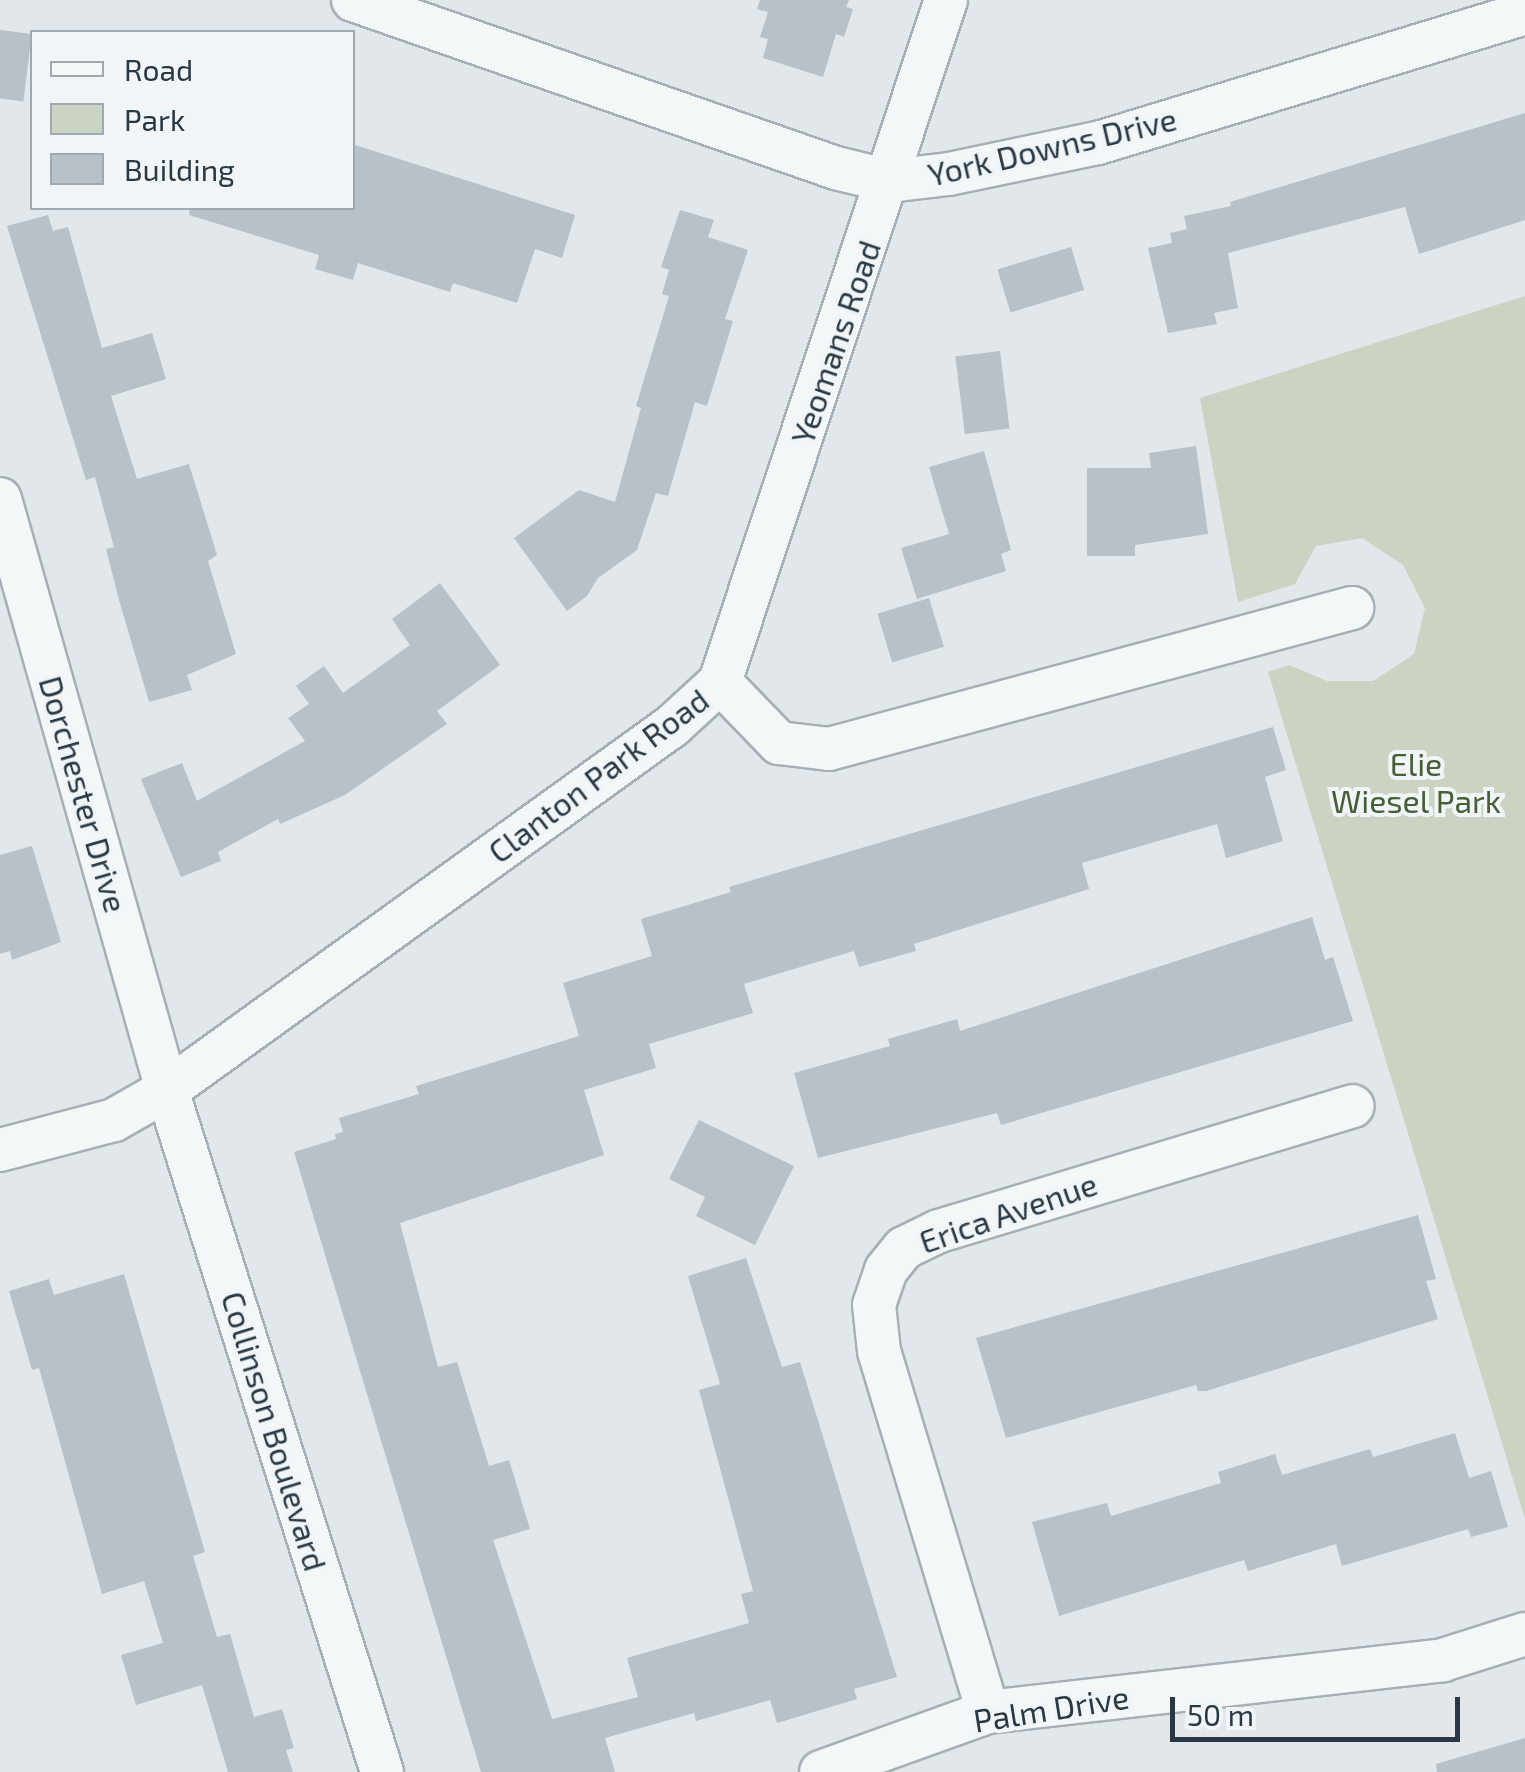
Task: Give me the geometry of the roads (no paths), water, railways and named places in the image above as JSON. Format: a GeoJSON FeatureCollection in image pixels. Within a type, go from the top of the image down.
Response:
{"type":"FeatureCollection","features":[{"type":"Feature","properties":{"kind":"street","name":"York Downs Drive"},"geometry":{"type":"LineString","coordinates":[[354,0],[836,168],[889,181],[949,174],[1098,143],[1525,13]]}},
{"type":"Feature","properties":{"kind":"street","name":"Yeomans Road"},"geometry":{"type":"LineString","coordinates":[[720,682],[946,0]]}},
{"type":"Feature","properties":{"kind":"street","name":"Dorchester Drive"},"geometry":{"type":"LineString","coordinates":[[0,499],[168,1090]]}},
{"type":"Feature","properties":{"kind":"street","name":"Clanton Park Road"},"geometry":{"type":"LineString","coordinates":[[0,1150],[114,1120],[168,1090],[672,726],[720,682],[779,744],[828,749],[1352,608]]}},
{"type":"Feature","properties":{"kind":"street","name":"Collinson Boulevard"},"geometry":{"type":"LineString","coordinates":[[168,1090],[382,1772]]}},
{"type":"Feature","properties":{"kind":"street","name":"Erica Avenue"},"geometry":{"type":"LineString","coordinates":[[988,1712],[879,1351],[874,1305],[886,1270],[904,1248],[939,1231],[1352,1106]]}},
{"type":"Feature","properties":{"kind":"street","name":"Palm Drive"},"geometry":{"type":"LineString","coordinates":[[821,1772],[988,1712],[1443,1660],[1525,1634]]}},
{"type":"Feature","properties":{"kind":"park label","name":"Elie Wiesel Park"},"geometry":{"type":"Point","coordinates":[1416,782]}}]}
